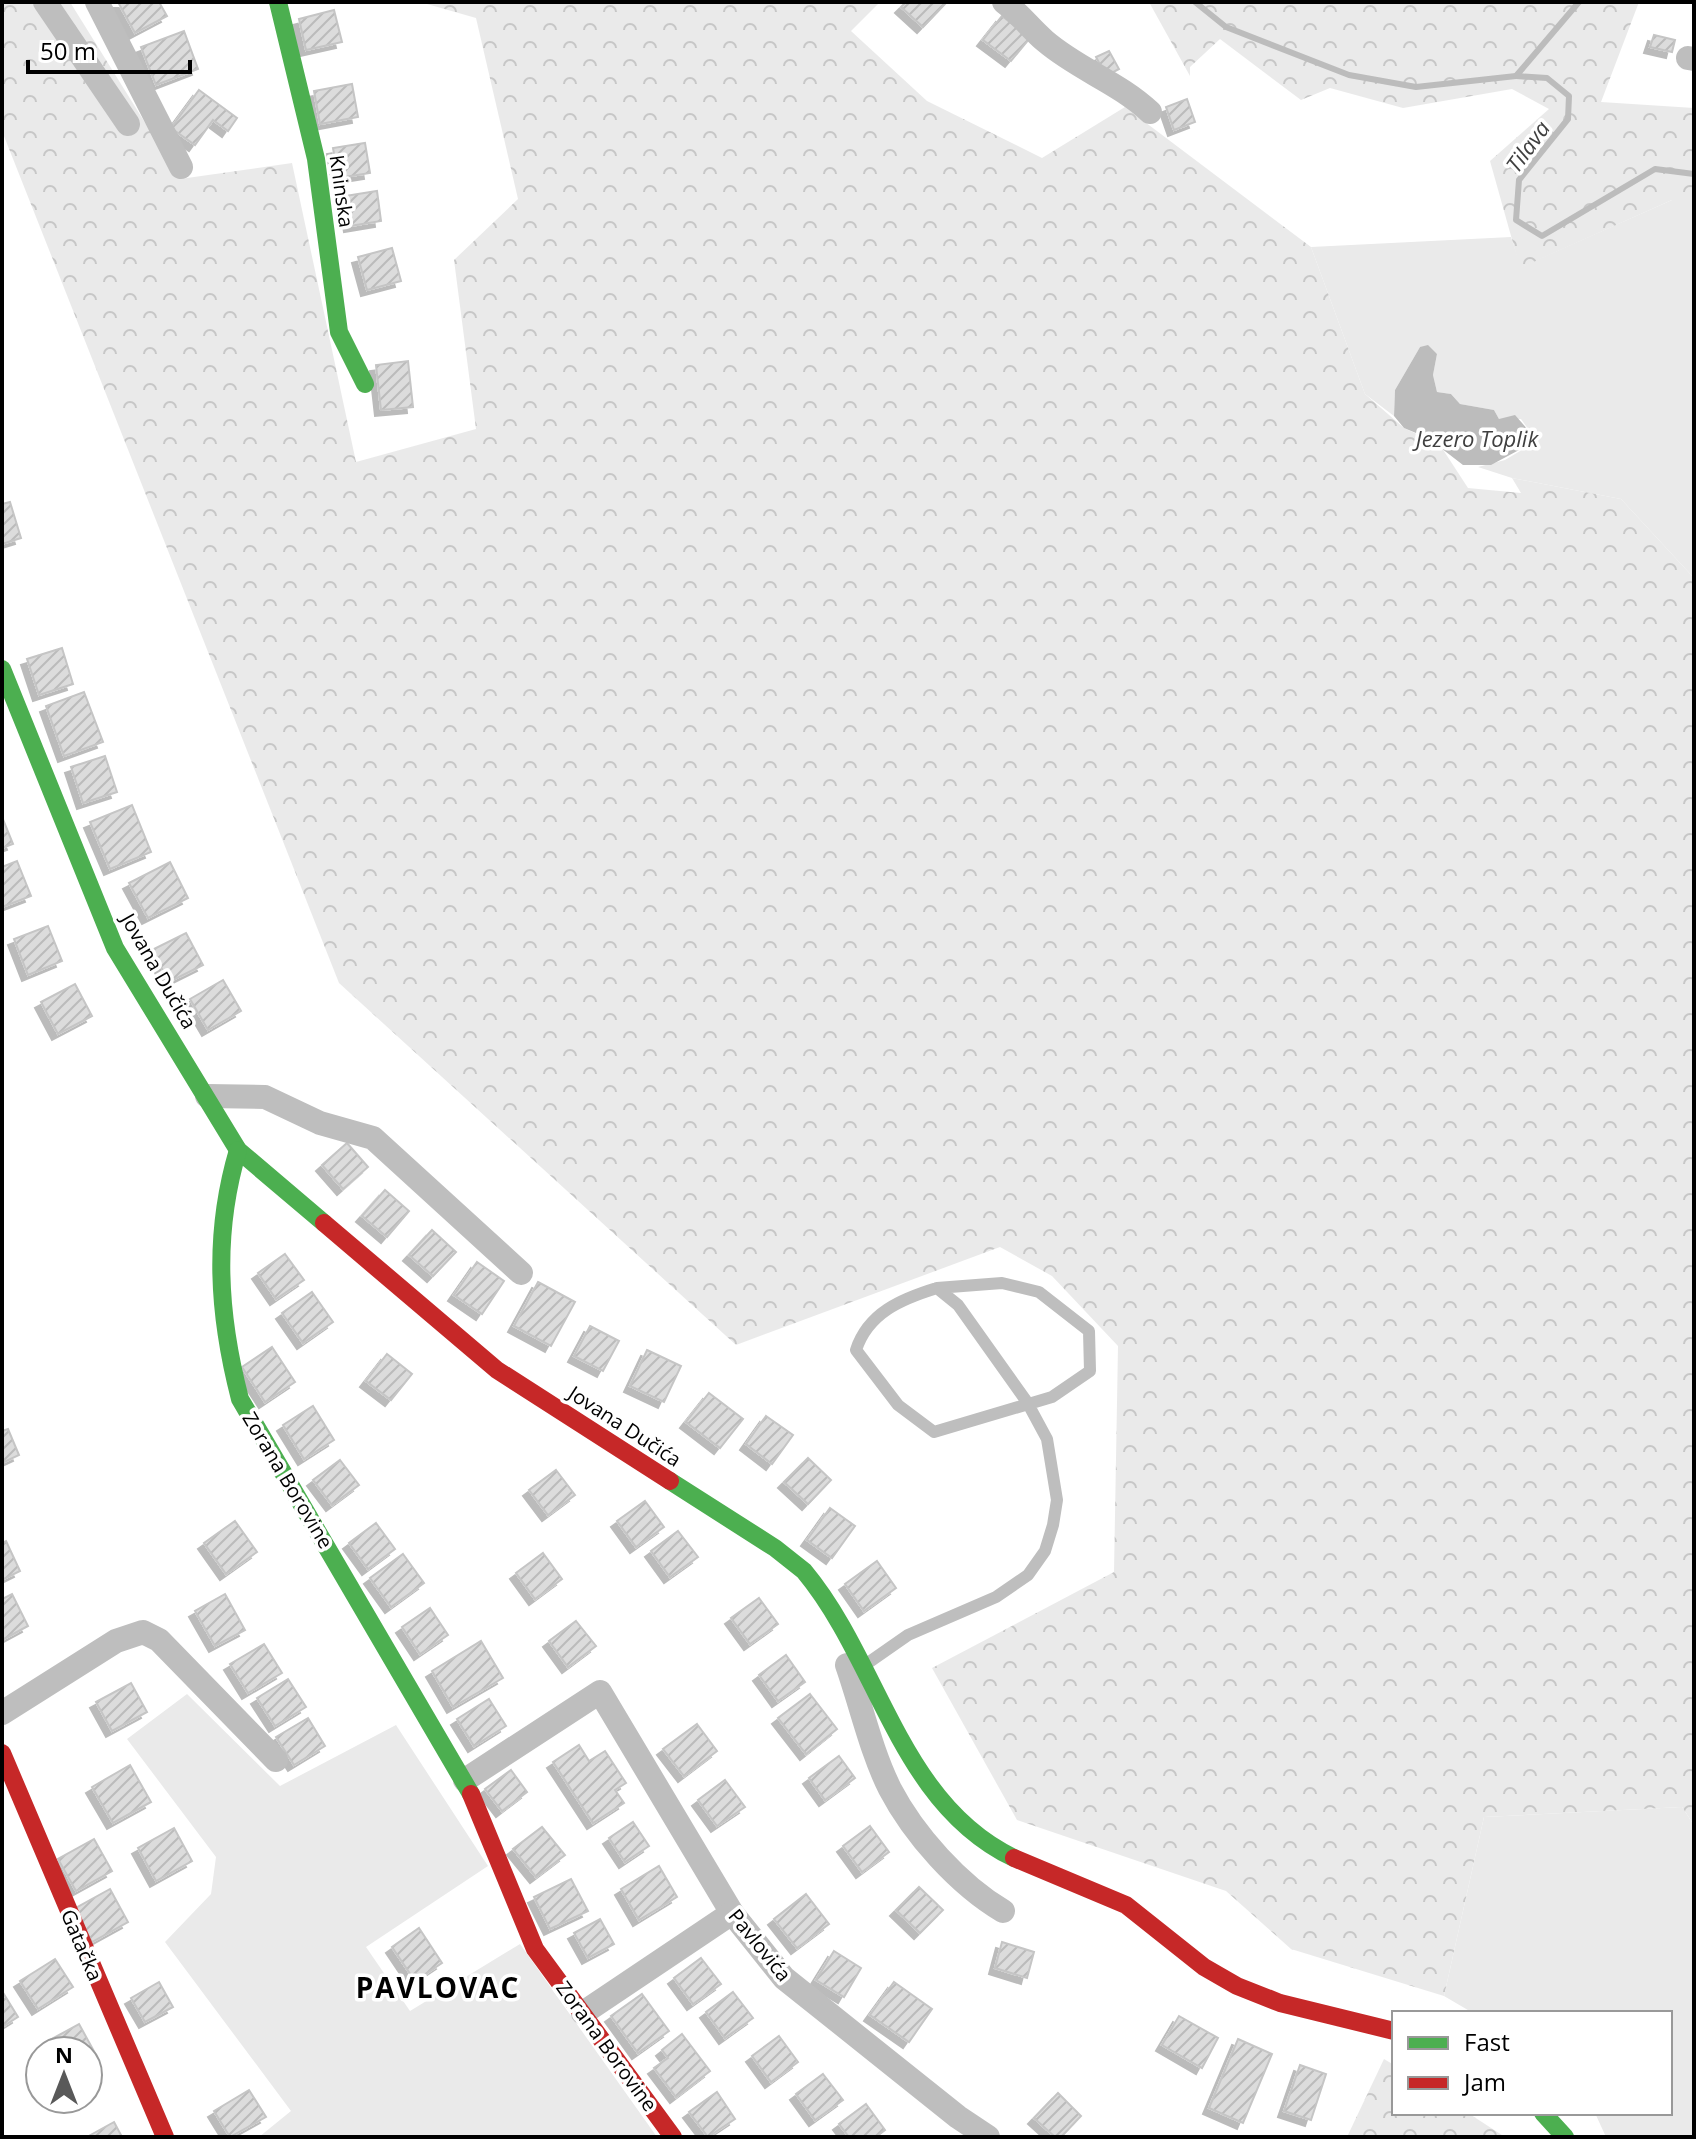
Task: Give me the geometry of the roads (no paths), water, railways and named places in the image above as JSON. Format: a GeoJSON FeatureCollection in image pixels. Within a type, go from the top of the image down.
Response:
{"type":"FeatureCollection","features":[{"type":"Feature","properties":{"kind":"main road","name":"Kninska"},"geometry":{"type":"LineString","coordinates":[[278,2],[316,159],[339,332],[365,384]]}},
{"type":"Feature","properties":{"kind":"main road","name":"Jovana Dučića"},"geometry":{"type":"LineString","coordinates":[[2,669],[115,948],[238,1150],[497,1370],[775,1548],[806,1573],[952,1813],[996,1852],[1124,1904],[1159,1927],[1185,1953],[1245,1990],[1324,2016],[1392,2031]]}},
{"type":"Feature","properties":{"kind":"main road","name":"Zorana Borovine"},"geometry":{"type":"LineString","coordinates":[[238,1150],[223,1210],[220,1293],[228,1355],[240,1399],[465,1780],[535,1949],[673,2137]]}},
{"type":"Feature","properties":{"kind":"main road","name":"Gatačka"},"geometry":{"type":"LineString","coordinates":[[2,1753],[165,2137]]}},
{"type":"Feature","properties":{"kind":"main road"},"geometry":{"type":"LineString","coordinates":[[1545,2115],[1565,2137]]}},
{"type":"Feature","properties":{"kind":"street"},"geometry":{"type":"LineString","coordinates":[[45,2],[128,124]]}},
{"type":"Feature","properties":{"kind":"street"},"geometry":{"type":"LineString","coordinates":[[97,2],[181,167]]}},
{"type":"Feature","properties":{"kind":"street"},"geometry":{"type":"LineString","coordinates":[[1004,2],[1045,41],[1086,70],[1127,90],[1150,112]]}},
{"type":"Feature","properties":{"kind":"street"},"geometry":{"type":"LineString","coordinates":[[207,1096],[265,1097],[320,1123],[373,1138],[521,1273]]}},
{"type":"Feature","properties":{"kind":"street"},"geometry":{"type":"LineString","coordinates":[[829,1614],[890,1789],[932,1849],[984,1900],[1003,1911]]}},
{"type":"Feature","properties":{"kind":"street"},"geometry":{"type":"LineString","coordinates":[[2,1713],[116,1641],[143,1632],[159,1640],[276,1760]]}},
{"type":"Feature","properties":{"kind":"street","name":"Pavlovića"},"geometry":{"type":"LineString","coordinates":[[465,1780],[600,1692],[732,1913],[784,1978],[814,2005],[988,2137]]}},
{"type":"Feature","properties":{"kind":"street"},"geometry":{"type":"LineString","coordinates":[[583,2013],[732,1913]]}},
{"type":"Feature","properties":{"kind":"lane"},"geometry":{"type":"LineString","coordinates":[[1002,1283],[1039,1292],[1089,1331],[1090,1371],[1052,1397],[934,1432],[898,1405],[856,1350],[862,1330],[898,1300],[937,1288],[1002,1283]]}},
{"type":"Feature","properties":{"kind":"lane"},"geometry":{"type":"LineString","coordinates":[[862,1667],[908,1635],[996,1597],[1028,1575],[1045,1551],[1057,1500],[1047,1439],[1027,1402],[958,1305],[937,1288]]}},
{"type":"Feature","properties":{"kind":"water","name":"Jezero Toplik"},"geometry":{"type":"Polygon","coordinates":[[[1428,345],[1437,354],[1433,375],[1437,392],[1451,394],[1460,404],[1494,410],[1499,419],[1515,415],[1531,433],[1530,444],[1491,465],[1463,465],[1428,438],[1404,428],[1394,416],[1395,390],[1420,347],[1428,345]]]}},
{"type":"Feature","properties":{"kind":"waterway","name":"Tilava"},"geometry":{"type":"LineString","coordinates":[[1195,2],[1226,27],[1349,75],[1416,87],[1516,76]]}},
{"type":"Feature","properties":{"kind":"waterway","name":"Tilava"},"geometry":{"type":"LineString","coordinates":[[1579,2],[1516,76],[1547,78],[1569,96],[1568,119],[1519,180],[1516,220],[1542,236],[1655,169],[1694,174]]}},
{"type":"Feature","properties":{"kind":"district","name":"PAVLOVAC"},"geometry":{"type":"Point","coordinates":[438,1987]}}]}
